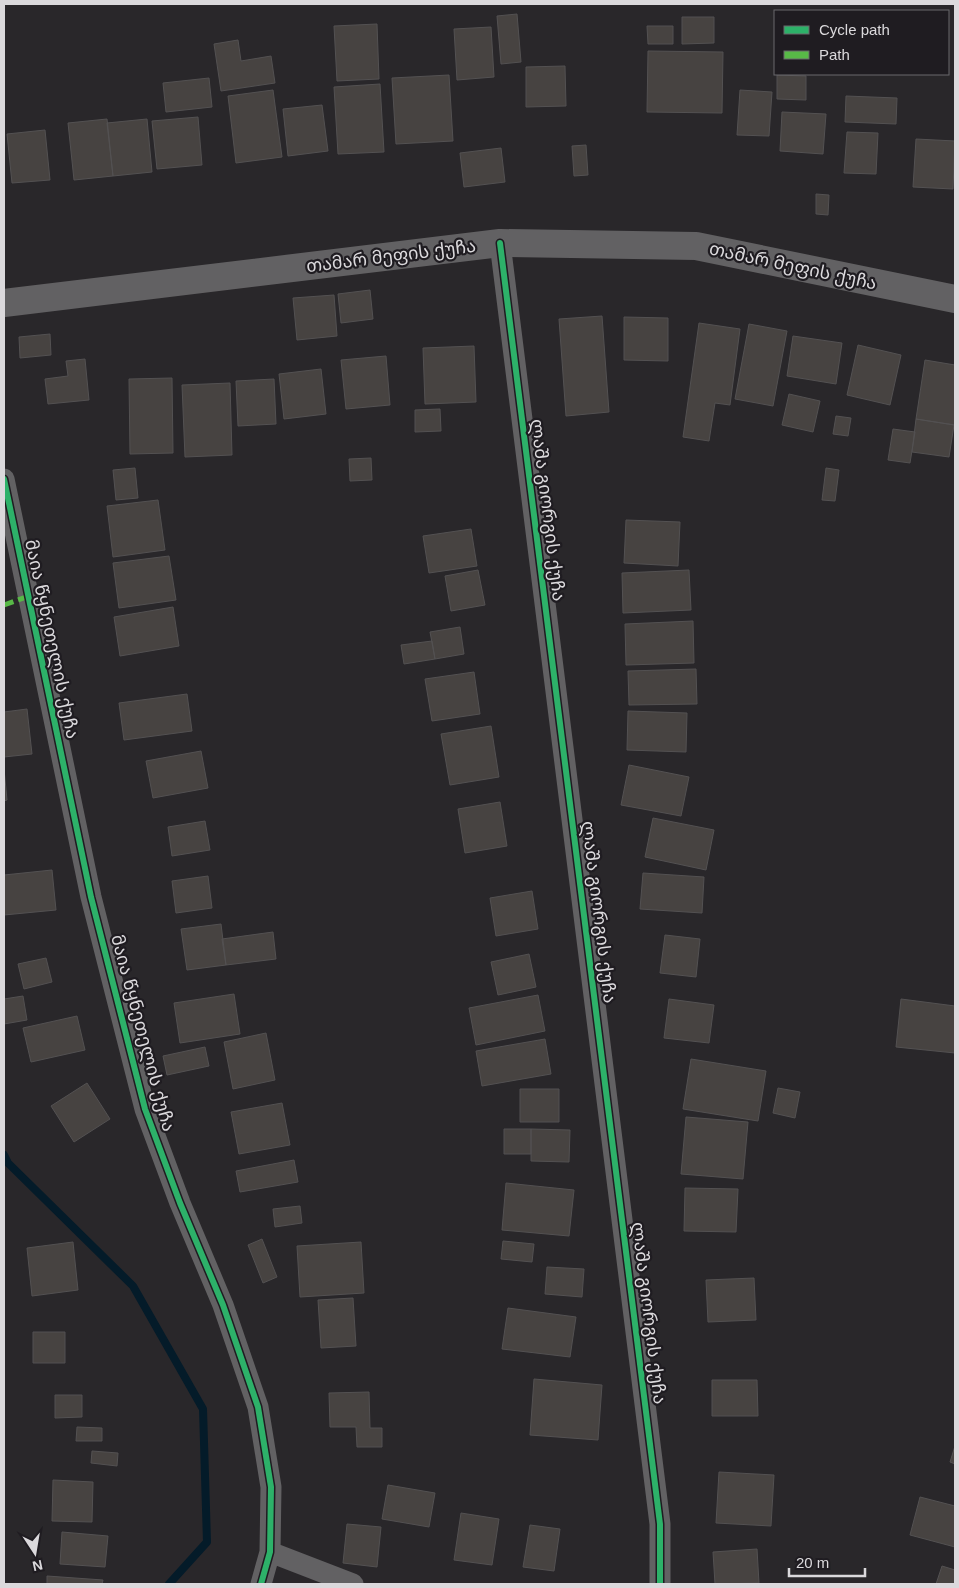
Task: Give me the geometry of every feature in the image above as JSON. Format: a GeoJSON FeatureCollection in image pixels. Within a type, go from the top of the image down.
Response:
{"type":"FeatureCollection","features":[{"type":"Feature","properties":{"kind":"street","name":"თამარ მეფის ქუჩა"},"geometry":{"type":"LineString","coordinates":[[4,303],[500,243],[696,246],[955,299]]}},
{"type":"Feature","properties":{"kind":"street","name":"ლაშა გიორგის ქუჩა"},"geometry":{"type":"LineString","coordinates":[[500,243],[660,1524],[660,1584]]}},
{"type":"Feature","properties":{"kind":"street","name":"მაია წყნეთელის ქუჩა"},"geometry":{"type":"LineString","coordinates":[[4,479],[91,897],[146,1109],[180,1204],[223,1305],[258,1407],[271,1487],[270,1552],[262,1584]]}},
{"type":"Feature","properties":{"kind":"street"},"geometry":{"type":"LineString","coordinates":[[270,1552],[353,1584]]}},
{"type":"Feature","properties":{"kind":"building"},"geometry":{"type":"Polygon","coordinates":[[[517,14],[521,62],[501,64],[497,16],[517,14]]]}},
{"type":"Feature","properties":{"kind":"building"},"geometry":{"type":"Polygon","coordinates":[[[682,17],[714,17],[714,43],[682,44],[682,17]]]}},
{"type":"Feature","properties":{"kind":"building"},"geometry":{"type":"Polygon","coordinates":[[[377,24],[379,79],[337,81],[334,26],[377,24]]]}},
{"type":"Feature","properties":{"kind":"building"},"geometry":{"type":"Polygon","coordinates":[[[647,26],[673,26],[673,44],[648,44],[647,26]]]}},
{"type":"Feature","properties":{"kind":"building"},"geometry":{"type":"Polygon","coordinates":[[[491,27],[494,77],[457,80],[454,29],[491,27]]]}},
{"type":"Feature","properties":{"kind":"building"},"geometry":{"type":"Polygon","coordinates":[[[238,40],[241,61],[271,56],[275,83],[221,91],[214,44],[238,40]]]}},
{"type":"Feature","properties":{"kind":"building"},"geometry":{"type":"Polygon","coordinates":[[[648,51],[723,52],[722,113],[647,112],[648,51]]]}},
{"type":"Feature","properties":{"kind":"building"},"geometry":{"type":"Polygon","coordinates":[[[565,66],[566,106],[526,107],[526,67],[565,66]]]}},
{"type":"Feature","properties":{"kind":"building"},"geometry":{"type":"Polygon","coordinates":[[[449,75],[453,141],[396,144],[392,78],[449,75]]]}},
{"type":"Feature","properties":{"kind":"building"},"geometry":{"type":"Polygon","coordinates":[[[777,75],[806,76],[806,100],[777,99],[777,75]]]}},
{"type":"Feature","properties":{"kind":"building"},"geometry":{"type":"Polygon","coordinates":[[[209,78],[212,107],[166,112],[163,83],[209,78]]]}},
{"type":"Feature","properties":{"kind":"building"},"geometry":{"type":"Polygon","coordinates":[[[380,84],[384,152],[338,154],[334,87],[380,84]]]}},
{"type":"Feature","properties":{"kind":"building"},"geometry":{"type":"Polygon","coordinates":[[[273,90],[282,157],[236,163],[228,96],[273,90]]]}},
{"type":"Feature","properties":{"kind":"building"},"geometry":{"type":"Polygon","coordinates":[[[740,90],[772,92],[769,136],[737,135],[740,90]]]}},
{"type":"Feature","properties":{"kind":"building"},"geometry":{"type":"Polygon","coordinates":[[[846,96],[897,98],[896,124],[845,122],[846,96]]]}},
{"type":"Feature","properties":{"kind":"building"},"geometry":{"type":"Polygon","coordinates":[[[322,105],[328,151],[288,156],[283,109],[322,105]]]}},
{"type":"Feature","properties":{"kind":"building"},"geometry":{"type":"Polygon","coordinates":[[[782,112],[826,114],[823,154],[780,151],[782,112]]]}},
{"type":"Feature","properties":{"kind":"building"},"geometry":{"type":"Polygon","coordinates":[[[198,117],[202,165],[157,169],[152,121],[198,117]]]}},
{"type":"Feature","properties":{"kind":"building"},"geometry":{"type":"Polygon","coordinates":[[[107,119],[113,176],[74,180],[68,123],[107,119]]]}},
{"type":"Feature","properties":{"kind":"building"},"geometry":{"type":"Polygon","coordinates":[[[147,119],[152,172],[113,176],[107,123],[147,119]]]}},
{"type":"Feature","properties":{"kind":"building"},"geometry":{"type":"Polygon","coordinates":[[[45,130],[50,180],[12,183],[7,134],[45,130]]]}},
{"type":"Feature","properties":{"kind":"building"},"geometry":{"type":"Polygon","coordinates":[[[847,132],[878,133],[876,174],[844,173],[847,132]]]}},
{"type":"Feature","properties":{"kind":"building"},"geometry":{"type":"Polygon","coordinates":[[[916,139],[955,141],[953,189],[913,187],[916,139]]]}},
{"type":"Feature","properties":{"kind":"building"},"geometry":{"type":"Polygon","coordinates":[[[586,145],[588,175],[574,176],[572,146],[586,145]]]}},
{"type":"Feature","properties":{"kind":"building"},"geometry":{"type":"Polygon","coordinates":[[[501,148],[505,182],[464,187],[460,153],[501,148]]]}},
{"type":"Feature","properties":{"kind":"building"},"geometry":{"type":"Polygon","coordinates":[[[816,194],[829,195],[828,215],[816,214],[816,194]]]}},
{"type":"Feature","properties":{"kind":"building"},"geometry":{"type":"Polygon","coordinates":[[[370,290],[373,319],[341,323],[338,294],[370,290]]]}},
{"type":"Feature","properties":{"kind":"building"},"geometry":{"type":"Polygon","coordinates":[[[334,295],[337,336],[297,340],[293,298],[334,295]]]}},
{"type":"Feature","properties":{"kind":"building"},"geometry":{"type":"Polygon","coordinates":[[[602,316],[609,412],[566,416],[559,319],[602,316]]]}},
{"type":"Feature","properties":{"kind":"building"},"geometry":{"type":"Polygon","coordinates":[[[624,317],[668,318],[668,361],[624,360],[624,317]]]}},
{"type":"Feature","properties":{"kind":"building"},"geometry":{"type":"Polygon","coordinates":[[[699,323],[740,329],[730,405],[715,403],[709,441],[683,437],[699,323]]]}},
{"type":"Feature","properties":{"kind":"building"},"geometry":{"type":"Polygon","coordinates":[[[749,324],[787,331],[773,406],[735,399],[749,324]]]}},
{"type":"Feature","properties":{"kind":"building"},"geometry":{"type":"Polygon","coordinates":[[[50,334],[51,355],[20,358],[19,337],[50,334]]]}},
{"type":"Feature","properties":{"kind":"building"},"geometry":{"type":"Polygon","coordinates":[[[793,336],[842,343],[836,384],[787,376],[793,336]]]}},
{"type":"Feature","properties":{"kind":"building"},"geometry":{"type":"Polygon","coordinates":[[[858,345],[901,355],[890,405],[847,395],[858,345]]]}},
{"type":"Feature","properties":{"kind":"building"},"geometry":{"type":"Polygon","coordinates":[[[474,346],[476,402],[425,404],[423,348],[474,346]]]}},
{"type":"Feature","properties":{"kind":"building"},"geometry":{"type":"Polygon","coordinates":[[[386,356],[390,405],[346,409],[341,360],[386,356]]]}},
{"type":"Feature","properties":{"kind":"building"},"geometry":{"type":"Polygon","coordinates":[[[85,359],[89,400],[48,404],[45,379],[68,376],[66,361],[85,359]]]}},
{"type":"Feature","properties":{"kind":"building"},"geometry":{"type":"Polygon","coordinates":[[[925,360],[955,365],[955,425],[916,419],[925,360]]]}},
{"type":"Feature","properties":{"kind":"building"},"geometry":{"type":"Polygon","coordinates":[[[321,369],[326,414],[284,419],[279,374],[321,369]]]}},
{"type":"Feature","properties":{"kind":"building"},"geometry":{"type":"Polygon","coordinates":[[[172,378],[173,453],[130,454],[129,379],[172,378]]]}},
{"type":"Feature","properties":{"kind":"building"},"geometry":{"type":"Polygon","coordinates":[[[274,379],[276,424],[238,426],[236,381],[274,379]]]}},
{"type":"Feature","properties":{"kind":"building"},"geometry":{"type":"Polygon","coordinates":[[[230,383],[232,455],[185,457],[182,385],[230,383]]]}},
{"type":"Feature","properties":{"kind":"building"},"geometry":{"type":"Polygon","coordinates":[[[789,394],[820,401],[813,432],[782,425],[789,394]]]}},
{"type":"Feature","properties":{"kind":"building"},"geometry":{"type":"Polygon","coordinates":[[[440,409],[441,431],[415,432],[415,410],[440,409]]]}},
{"type":"Feature","properties":{"kind":"building"},"geometry":{"type":"Polygon","coordinates":[[[836,416],[851,418],[848,436],[833,434],[836,416]]]}},
{"type":"Feature","properties":{"kind":"building"},"geometry":{"type":"Polygon","coordinates":[[[916,419],[954,425],[949,457],[912,452],[916,419]]]}},
{"type":"Feature","properties":{"kind":"building"},"geometry":{"type":"Polygon","coordinates":[[[893,429],[915,432],[910,463],[888,460],[893,429]]]}},
{"type":"Feature","properties":{"kind":"building"},"geometry":{"type":"Polygon","coordinates":[[[371,458],[372,480],[350,481],[349,459],[371,458]]]}},
{"type":"Feature","properties":{"kind":"building"},"geometry":{"type":"Polygon","coordinates":[[[135,468],[138,498],[116,500],[113,470],[135,468]]]}},
{"type":"Feature","properties":{"kind":"building"},"geometry":{"type":"Polygon","coordinates":[[[826,468],[839,470],[835,501],[822,500],[826,468]]]}},
{"type":"Feature","properties":{"kind":"building"},"geometry":{"type":"Polygon","coordinates":[[[158,500],[165,550],[113,557],[107,506],[158,500]]]}},
{"type":"Feature","properties":{"kind":"building"},"geometry":{"type":"Polygon","coordinates":[[[626,520],[680,522],[678,566],[624,563],[626,520]]]}},
{"type":"Feature","properties":{"kind":"building"},"geometry":{"type":"Polygon","coordinates":[[[471,529],[477,566],[429,573],[423,536],[471,529]]]}},
{"type":"Feature","properties":{"kind":"building"},"geometry":{"type":"Polygon","coordinates":[[[169,556],[176,600],[119,608],[113,563],[169,556]]]}},
{"type":"Feature","properties":{"kind":"building"},"geometry":{"type":"Polygon","coordinates":[[[478,570],[485,605],[451,611],[445,576],[478,570]]]}},
{"type":"Feature","properties":{"kind":"building"},"geometry":{"type":"Polygon","coordinates":[[[689,570],[691,610],[623,613],[622,573],[689,570]]]}},
{"type":"Feature","properties":{"kind":"building"},"geometry":{"type":"Polygon","coordinates":[[[173,607],[179,646],[120,656],[114,617],[173,607]]]}},
{"type":"Feature","properties":{"kind":"building"},"geometry":{"type":"Polygon","coordinates":[[[693,621],[694,663],[626,665],[625,624],[693,621]]]}},
{"type":"Feature","properties":{"kind":"building"},"geometry":{"type":"Polygon","coordinates":[[[460,627],[464,654],[435,659],[430,632],[460,627]]]}},
{"type":"Feature","properties":{"kind":"building"},"geometry":{"type":"Polygon","coordinates":[[[432,641],[435,659],[404,664],[401,645],[432,641]]]}},
{"type":"Feature","properties":{"kind":"building"},"geometry":{"type":"Polygon","coordinates":[[[696,669],[697,704],[629,705],[628,671],[696,669]]]}},
{"type":"Feature","properties":{"kind":"building"},"geometry":{"type":"Polygon","coordinates":[[[474,672],[480,714],[432,721],[425,679],[474,672]]]}},
{"type":"Feature","properties":{"kind":"building"},"geometry":{"type":"Polygon","coordinates":[[[187,694],[192,731],[124,740],[119,703],[187,694]]]}},
{"type":"Feature","properties":{"kind":"building"},"geometry":{"type":"Polygon","coordinates":[[[27,709],[32,754],[4,757],[4,712],[27,709]]]}},
{"type":"Feature","properties":{"kind":"building"},"geometry":{"type":"Polygon","coordinates":[[[628,711],[687,713],[686,752],[627,750],[628,711]]]}},
{"type":"Feature","properties":{"kind":"building"},"geometry":{"type":"Polygon","coordinates":[[[491,726],[499,777],[450,785],[441,734],[491,726]]]}},
{"type":"Feature","properties":{"kind":"building"},"geometry":{"type":"Polygon","coordinates":[[[201,751],[208,788],[153,798],[146,761],[201,751]]]}},
{"type":"Feature","properties":{"kind":"building"},"geometry":{"type":"Polygon","coordinates":[[[629,765],[689,777],[681,816],[621,805],[629,765]]]}},
{"type":"Feature","properties":{"kind":"building"},"geometry":{"type":"Polygon","coordinates":[[[4,769],[7,800],[4,801],[4,769]]]}},
{"type":"Feature","properties":{"kind":"building"},"geometry":{"type":"Polygon","coordinates":[[[500,802],[507,846],[465,853],[458,809],[500,802]]]}},
{"type":"Feature","properties":{"kind":"building"},"geometry":{"type":"Polygon","coordinates":[[[653,818],[714,830],[706,870],[645,857],[653,818]]]}},
{"type":"Feature","properties":{"kind":"building"},"geometry":{"type":"Polygon","coordinates":[[[205,821],[210,850],[172,856],[168,827],[205,821]]]}},
{"type":"Feature","properties":{"kind":"building"},"geometry":{"type":"Polygon","coordinates":[[[52,870],[56,910],[4,915],[4,875],[52,870]]]}},
{"type":"Feature","properties":{"kind":"building"},"geometry":{"type":"Polygon","coordinates":[[[643,873],[704,877],[702,913],[640,909],[643,873]]]}},
{"type":"Feature","properties":{"kind":"building"},"geometry":{"type":"Polygon","coordinates":[[[208,876],[212,908],[176,913],[172,881],[208,876]]]}},
{"type":"Feature","properties":{"kind":"building"},"geometry":{"type":"Polygon","coordinates":[[[532,891],[538,929],[496,936],[490,898],[532,891]]]}},
{"type":"Feature","properties":{"kind":"building"},"geometry":{"type":"Polygon","coordinates":[[[221,924],[226,965],[187,970],[181,929],[221,924]]]}},
{"type":"Feature","properties":{"kind":"building"},"geometry":{"type":"Polygon","coordinates":[[[273,932],[276,959],[226,965],[222,939],[273,932]]]}},
{"type":"Feature","properties":{"kind":"building"},"geometry":{"type":"Polygon","coordinates":[[[665,935],[700,939],[696,977],[660,973],[665,935]]]}},
{"type":"Feature","properties":{"kind":"building"},"geometry":{"type":"Polygon","coordinates":[[[529,954],[536,987],[498,995],[491,962],[529,954]]]}},
{"type":"Feature","properties":{"kind":"building"},"geometry":{"type":"Polygon","coordinates":[[[46,958],[52,982],[24,989],[18,964],[46,958]]]}},
{"type":"Feature","properties":{"kind":"building"},"geometry":{"type":"Polygon","coordinates":[[[234,994],[240,1034],[180,1043],[174,1003],[234,994]]]}},
{"type":"Feature","properties":{"kind":"building"},"geometry":{"type":"Polygon","coordinates":[[[538,995],[545,1031],[476,1045],[469,1008],[538,995]]]}},
{"type":"Feature","properties":{"kind":"building"},"geometry":{"type":"Polygon","coordinates":[[[23,996],[27,1020],[4,1024],[4,999],[23,996]]]}},
{"type":"Feature","properties":{"kind":"building"},"geometry":{"type":"Polygon","coordinates":[[[669,999],[714,1005],[709,1043],[664,1038],[669,999]]]}},
{"type":"Feature","properties":{"kind":"building"},"geometry":{"type":"Polygon","coordinates":[[[901,999],[955,1006],[955,1053],[896,1047],[901,999]]]}},
{"type":"Feature","properties":{"kind":"building"},"geometry":{"type":"Polygon","coordinates":[[[77,1016],[85,1050],[31,1062],[23,1028],[77,1016]]]}},
{"type":"Feature","properties":{"kind":"building"},"geometry":{"type":"Polygon","coordinates":[[[266,1033],[275,1080],[233,1089],[224,1042],[266,1033]]]}},
{"type":"Feature","properties":{"kind":"building"},"geometry":{"type":"Polygon","coordinates":[[[545,1039],[551,1074],[482,1086],[476,1051],[545,1039]]]}},
{"type":"Feature","properties":{"kind":"building"},"geometry":{"type":"Polygon","coordinates":[[[205,1047],[209,1066],[167,1075],[163,1056],[205,1047]]]}},
{"type":"Feature","properties":{"kind":"building"},"geometry":{"type":"Polygon","coordinates":[[[691,1059],[766,1071],[758,1121],[683,1109],[691,1059]]]}},
{"type":"Feature","properties":{"kind":"building"},"geometry":{"type":"Polygon","coordinates":[[[87,1083],[110,1119],[74,1142],[51,1106],[87,1083]]]}},
{"type":"Feature","properties":{"kind":"building"},"geometry":{"type":"Polygon","coordinates":[[[778,1088],[800,1092],[795,1118],[773,1113],[778,1088]]]}},
{"type":"Feature","properties":{"kind":"building"},"geometry":{"type":"Polygon","coordinates":[[[520,1089],[559,1089],[559,1122],[520,1122],[520,1089]]]}},
{"type":"Feature","properties":{"kind":"building"},"geometry":{"type":"Polygon","coordinates":[[[282,1103],[290,1145],[239,1154],[231,1112],[282,1103]]]}},
{"type":"Feature","properties":{"kind":"building"},"geometry":{"type":"Polygon","coordinates":[[[686,1117],[748,1122],[743,1179],[681,1174],[686,1117]]]}},
{"type":"Feature","properties":{"kind":"building"},"geometry":{"type":"Polygon","coordinates":[[[504,1129],[531,1129],[531,1154],[504,1154],[504,1129]]]}},
{"type":"Feature","properties":{"kind":"building"},"geometry":{"type":"Polygon","coordinates":[[[531,1129],[570,1130],[569,1162],[531,1161],[531,1129]]]}},
{"type":"Feature","properties":{"kind":"building"},"geometry":{"type":"Polygon","coordinates":[[[294,1160],[298,1182],[240,1192],[236,1171],[294,1160]]]}},
{"type":"Feature","properties":{"kind":"building"},"geometry":{"type":"Polygon","coordinates":[[[506,1183],[574,1190],[569,1236],[502,1230],[506,1183]]]}},
{"type":"Feature","properties":{"kind":"building"},"geometry":{"type":"Polygon","coordinates":[[[685,1188],[738,1189],[736,1232],[684,1231],[685,1188]]]}},
{"type":"Feature","properties":{"kind":"building"},"geometry":{"type":"Polygon","coordinates":[[[300,1206],[302,1223],[275,1227],[273,1209],[300,1206]]]}},
{"type":"Feature","properties":{"kind":"building"},"geometry":{"type":"Polygon","coordinates":[[[262,1239],[277,1277],[263,1283],[248,1245],[262,1239]]]}},
{"type":"Feature","properties":{"kind":"building"},"geometry":{"type":"Polygon","coordinates":[[[503,1241],[534,1244],[532,1262],[501,1259],[503,1241]]]}},
{"type":"Feature","properties":{"kind":"building"},"geometry":{"type":"Polygon","coordinates":[[[73,1242],[78,1290],[32,1296],[27,1248],[73,1242]]]}},
{"type":"Feature","properties":{"kind":"building"},"geometry":{"type":"Polygon","coordinates":[[[361,1242],[364,1293],[300,1297],[297,1246],[361,1242]]]}},
{"type":"Feature","properties":{"kind":"building"},"geometry":{"type":"Polygon","coordinates":[[[547,1267],[584,1269],[582,1297],[545,1294],[547,1267]]]}},
{"type":"Feature","properties":{"kind":"building"},"geometry":{"type":"Polygon","coordinates":[[[754,1278],[756,1320],[708,1322],[706,1280],[754,1278]]]}},
{"type":"Feature","properties":{"kind":"building"},"geometry":{"type":"Polygon","coordinates":[[[353,1298],[356,1346],[321,1348],[318,1300],[353,1298]]]}},
{"type":"Feature","properties":{"kind":"building"},"geometry":{"type":"Polygon","coordinates":[[[508,1308],[576,1317],[570,1357],[502,1349],[508,1308]]]}},
{"type":"Feature","properties":{"kind":"building"},"geometry":{"type":"Polygon","coordinates":[[[33,1332],[65,1332],[65,1363],[33,1363],[33,1332]]]}},
{"type":"Feature","properties":{"kind":"building"},"geometry":{"type":"Polygon","coordinates":[[[534,1379],[602,1385],[598,1440],[530,1435],[534,1379]]]}},
{"type":"Feature","properties":{"kind":"building"},"geometry":{"type":"Polygon","coordinates":[[[712,1380],[757,1380],[758,1416],[712,1416],[712,1380]]]}},
{"type":"Feature","properties":{"kind":"building"},"geometry":{"type":"Polygon","coordinates":[[[369,1392],[370,1428],[382,1428],[382,1447],[357,1447],[356,1427],[330,1427],[329,1393],[369,1392]]]}},
{"type":"Feature","properties":{"kind":"building"},"geometry":{"type":"Polygon","coordinates":[[[55,1395],[82,1395],[82,1417],[55,1418],[55,1395]]]}},
{"type":"Feature","properties":{"kind":"building"},"geometry":{"type":"Polygon","coordinates":[[[77,1427],[102,1428],[102,1441],[76,1441],[77,1427]]]}},
{"type":"Feature","properties":{"kind":"building"},"geometry":{"type":"Polygon","coordinates":[[[955,1446],[955,1464],[950,1462],[955,1446]]]}},
{"type":"Feature","properties":{"kind":"building"},"geometry":{"type":"Polygon","coordinates":[[[92,1451],[118,1453],[117,1466],[91,1463],[92,1451]]]}},
{"type":"Feature","properties":{"kind":"building"},"geometry":{"type":"Polygon","coordinates":[[[719,1472],[774,1475],[771,1526],[716,1523],[719,1472]]]}},
{"type":"Feature","properties":{"kind":"building"},"geometry":{"type":"Polygon","coordinates":[[[53,1480],[93,1482],[92,1522],[52,1521],[53,1480]]]}},
{"type":"Feature","properties":{"kind":"building"},"geometry":{"type":"Polygon","coordinates":[[[388,1485],[435,1493],[429,1527],[382,1519],[388,1485]]]}},
{"type":"Feature","properties":{"kind":"building"},"geometry":{"type":"Polygon","coordinates":[[[920,1497],[955,1506],[955,1547],[910,1535],[920,1497]]]}},
{"type":"Feature","properties":{"kind":"building"},"geometry":{"type":"Polygon","coordinates":[[[461,1513],[499,1519],[492,1565],[454,1560],[461,1513]]]}},
{"type":"Feature","properties":{"kind":"building"},"geometry":{"type":"Polygon","coordinates":[[[347,1524],[381,1527],[377,1567],[343,1563],[347,1524]]]}},
{"type":"Feature","properties":{"kind":"building"},"geometry":{"type":"Polygon","coordinates":[[[530,1525],[560,1529],[554,1571],[523,1567],[530,1525]]]}},
{"type":"Feature","properties":{"kind":"building"},"geometry":{"type":"Polygon","coordinates":[[[62,1532],[108,1536],[105,1567],[60,1564],[62,1532]]]}},
{"type":"Feature","properties":{"kind":"building"},"geometry":{"type":"Polygon","coordinates":[[[757,1549],[759,1583],[715,1584],[713,1552],[757,1549]]]}},
{"type":"Feature","properties":{"kind":"building"},"geometry":{"type":"Polygon","coordinates":[[[942,1566],[955,1570],[955,1584],[936,1584],[942,1566]]]}},
{"type":"Feature","properties":{"kind":"building"},"geometry":{"type":"Polygon","coordinates":[[[47,1576],[103,1580],[102,1584],[47,1584],[47,1576]]]}},
{"type":"Feature","properties":{"kind":"waterway"},"geometry":{"type":"LineString","coordinates":[[4,1155],[8,1163],[133,1286],[203,1409],[207,1542],[169,1584]]}},
{"type":"Feature","properties":{"kind":"marked path"},"geometry":{"type":"LineString","coordinates":[[4,605],[29,596]]}},
{"type":"Feature","properties":{"kind":"cycle path"},"geometry":{"type":"LineString","coordinates":[[500,243],[660,1524],[660,1584]]}},
{"type":"Feature","properties":{"kind":"cycle path"},"geometry":{"type":"LineString","coordinates":[[4,479],[91,897],[145,1109],[180,1203],[223,1305],[258,1407],[271,1487],[270,1552],[261,1584]]}}]}
